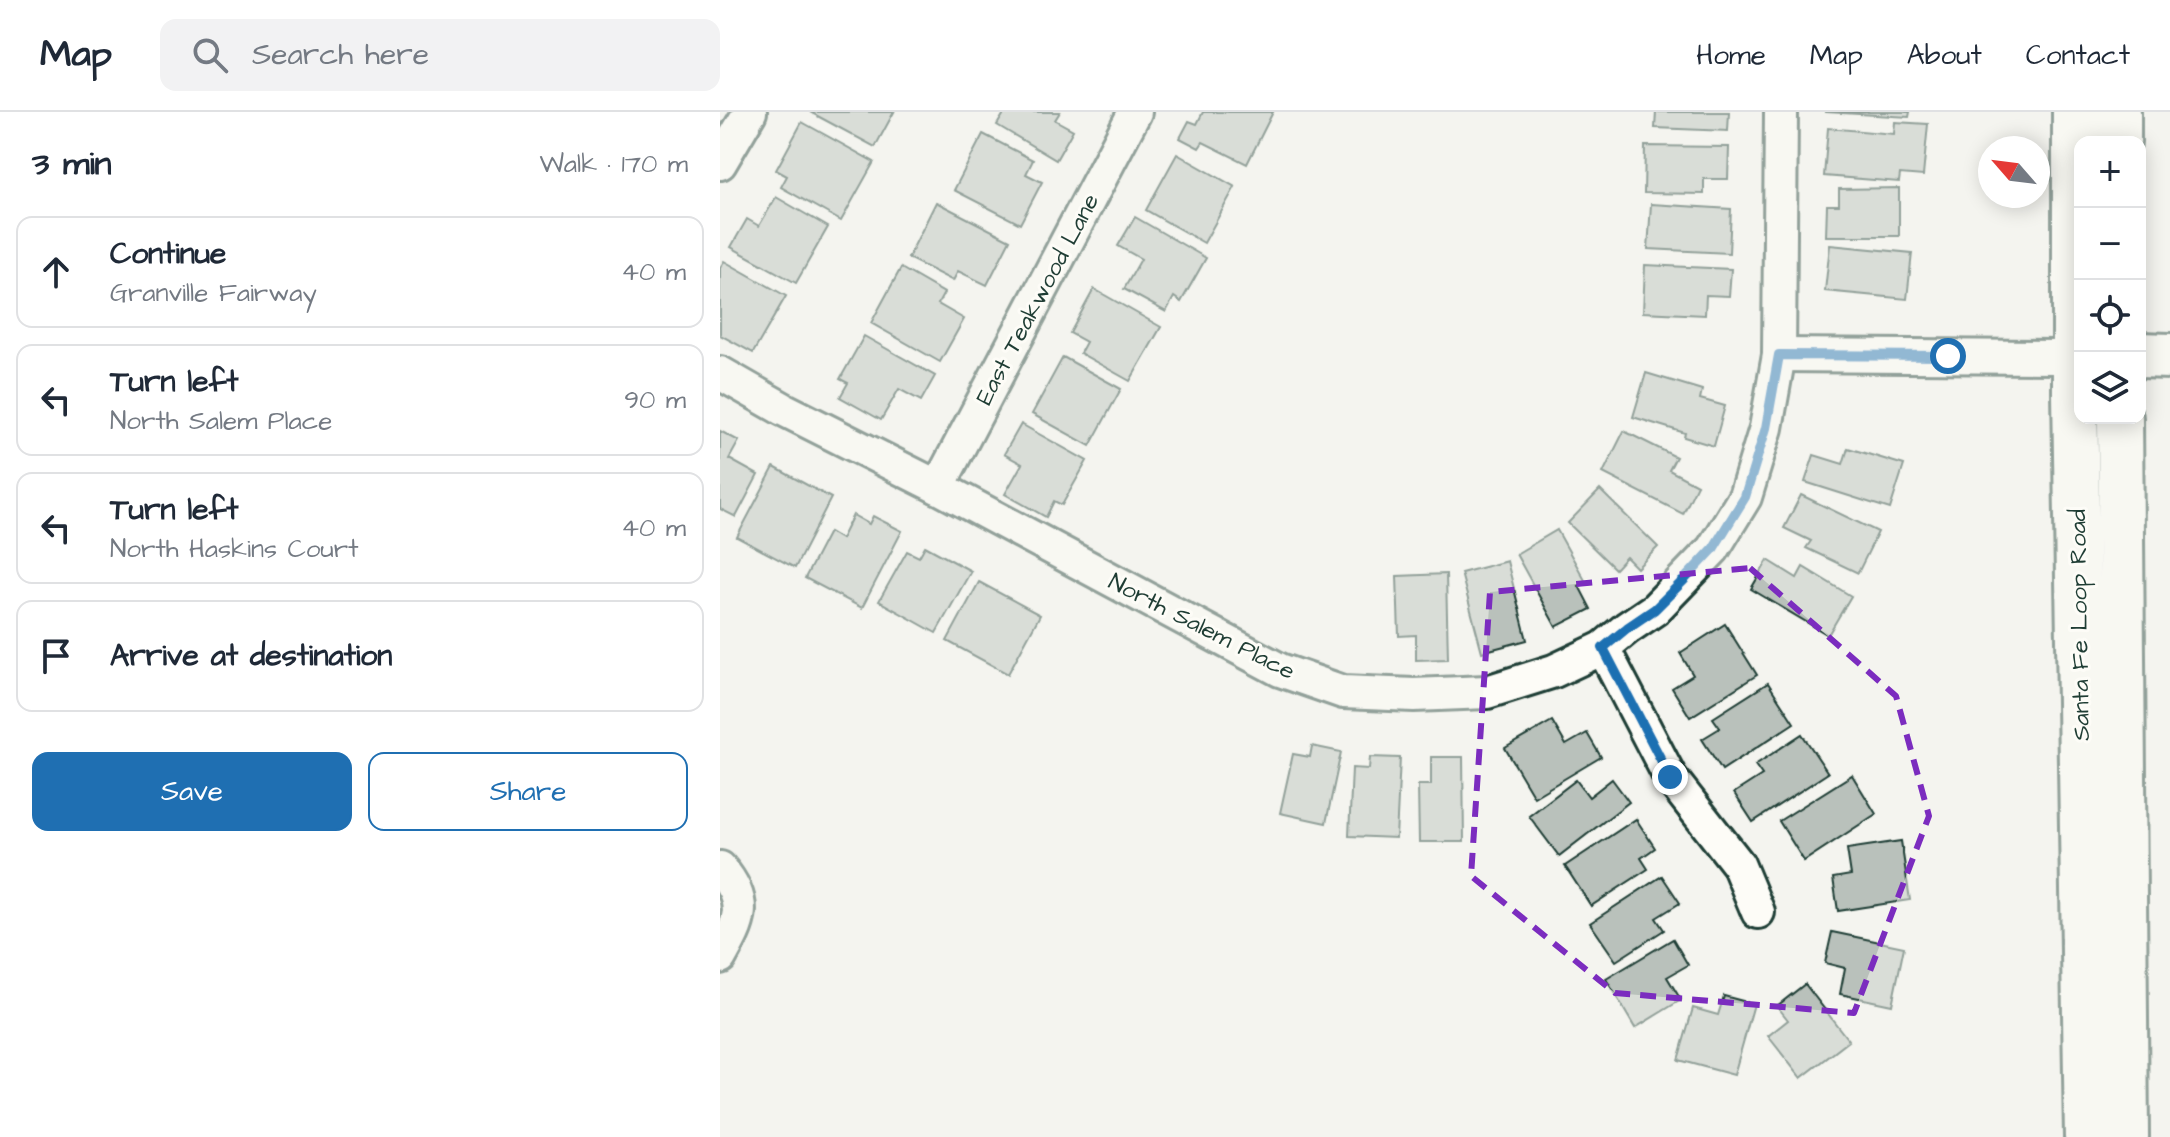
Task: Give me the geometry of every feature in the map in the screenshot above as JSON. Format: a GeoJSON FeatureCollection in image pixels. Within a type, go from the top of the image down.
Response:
{"type":"FeatureCollection","features":[{"type":"Feature","properties":{"kind":"main road","name":"Santa Fe Loop Road"},"geometry":{"type":"LineString","coordinates":[[2075,112],[2078,352]]}},
{"type":"Feature","properties":{"kind":"main road"},"geometry":{"type":"LineString","coordinates":[[2118,112],[2118,136]]}},
{"type":"Feature","properties":{"kind":"main road"},"geometry":{"type":"LineString","coordinates":[[2146,355],[2170,356]]}},
{"type":"Feature","properties":{"kind":"main road","name":"Santa Fe Loop Road"},"geometry":{"type":"LineString","coordinates":[[2079,424],[2087,1137]]}},
{"type":"Feature","properties":{"kind":"main road","name":"Santa Fe Loop Road"},"geometry":{"type":"LineString","coordinates":[[2120,424],[2126,1137]]}},
{"type":"Feature","properties":{"kind":"street"},"geometry":{"type":"LineString","coordinates":[[720,163],[750,112]]}},
{"type":"Feature","properties":{"kind":"street","name":"East Teakwood Lane"},"geometry":{"type":"LineString","coordinates":[[938,487],[1135,112]]}},
{"type":"Feature","properties":{"kind":"street","name":"North Salem Place"},"geometry":{"type":"LineString","coordinates":[[720,373],[1280,670],[1343,692],[1414,695],[1487,692],[1554,671],[1603,648],[1655,609],[1713,549],[1745,497],[1766,428],[1779,355],[1781,112]]}},
{"type":"Feature","properties":{"kind":"street"},"geometry":{"type":"LineString","coordinates":[[1779,355],[2074,356]]}},
{"type":"Feature","properties":{"kind":"street"},"geometry":{"type":"LineString","coordinates":[[1603,648],[1670,777],[1738,864],[1758,912]]}},
{"type":"Feature","properties":{"kind":"street"},"geometry":{"type":"LineString","coordinates":[[720,868],[727,876],[739,906],[738,925],[720,957]]}},
{"type":"Feature","properties":{"kind":"highlighted area"},"geometry":{"type":"Polygon","coordinates":[[[1750,568],[1896,696],[1929,816],[1854,1013],[1615,993],[1471,876],[1490,592],[1750,568]]]}},
{"type":"Feature","properties":{"kind":"building"},"geometry":{"type":"Polygon","coordinates":[[[810,112],[894,112],[875,147],[810,112]]]}},
{"type":"Feature","properties":{"kind":"building"},"geometry":{"type":"Polygon","coordinates":[[[1005,112],[1060,112],[1055,120],[1073,130],[1056,160],[997,125],[1005,112]]]}},
{"type":"Feature","properties":{"kind":"building"},"geometry":{"type":"Polygon","coordinates":[[[1203,112],[1273,112],[1247,164],[1203,142],[1199,148],[1180,138],[1189,121],[1197,124],[1203,112]]]}},
{"type":"Feature","properties":{"kind":"building"},"geometry":{"type":"Polygon","coordinates":[[[1656,112],[1729,112],[1728,131],[1655,128],[1656,112]]]}},
{"type":"Feature","properties":{"kind":"building"},"geometry":{"type":"Polygon","coordinates":[[[1825,112],[1910,112],[1909,117],[1825,112]]]}},
{"type":"Feature","properties":{"kind":"building"},"geometry":{"type":"Polygon","coordinates":[[[802,122],[874,162],[841,221],[781,187],[787,176],[776,170],[802,122]]]}},
{"type":"Feature","properties":{"kind":"building"},"geometry":{"type":"Polygon","coordinates":[[[1895,122],[1928,124],[1923,176],[1900,174],[1899,182],[1824,176],[1828,128],[1894,134],[1895,122]]]}},
{"type":"Feature","properties":{"kind":"building"},"geometry":{"type":"Polygon","coordinates":[[[983,134],[1033,160],[1026,174],[1042,182],[1020,224],[954,190],[983,134]]]}},
{"type":"Feature","properties":{"kind":"building"},"geometry":{"type":"Polygon","coordinates":[[[1645,146],[1729,147],[1728,179],[1704,179],[1704,194],[1644,193],[1645,146]]]}},
{"type":"Feature","properties":{"kind":"building"},"geometry":{"type":"Polygon","coordinates":[[[1177,154],[1235,187],[1204,243],[1146,210],[1177,154]]]}},
{"type":"Feature","properties":{"kind":"building"},"geometry":{"type":"Polygon","coordinates":[[[1899,188],[1899,236],[1826,236],[1827,205],[1839,205],[1839,189],[1899,188]]]}},
{"type":"Feature","properties":{"kind":"building"},"geometry":{"type":"Polygon","coordinates":[[[776,197],[828,227],[796,283],[731,247],[747,219],[759,226],[776,197]]]}},
{"type":"Feature","properties":{"kind":"building"},"geometry":{"type":"Polygon","coordinates":[[[936,202],[1010,240],[987,285],[958,271],[953,281],[908,258],[936,202]]]}},
{"type":"Feature","properties":{"kind":"building"},"geometry":{"type":"Polygon","coordinates":[[[1651,204],[1731,209],[1729,253],[1648,249],[1651,204]]]}},
{"type":"Feature","properties":{"kind":"building"},"geometry":{"type":"Polygon","coordinates":[[[1135,217],[1206,258],[1181,302],[1174,297],[1166,312],[1124,289],[1141,259],[1118,246],[1135,217]]]}},
{"type":"Feature","properties":{"kind":"building"},"geometry":{"type":"Polygon","coordinates":[[[1830,245],[1912,253],[1907,299],[1825,291],[1830,245]]]}},
{"type":"Feature","properties":{"kind":"building"},"geometry":{"type":"Polygon","coordinates":[[[724,261],[786,296],[753,353],[720,335],[720,268],[724,261]]]}},
{"type":"Feature","properties":{"kind":"building"},"geometry":{"type":"Polygon","coordinates":[[[1645,265],[1731,269],[1729,296],[1706,295],[1705,315],[1643,312],[1645,265]]]}},
{"type":"Feature","properties":{"kind":"building"},"geometry":{"type":"Polygon","coordinates":[[[901,268],[944,293],[938,304],[964,319],[940,362],[871,323],[901,268]]]}},
{"type":"Feature","properties":{"kind":"building"},"geometry":{"type":"Polygon","coordinates":[[[1094,289],[1161,327],[1130,381],[1080,353],[1086,342],[1070,333],[1094,289]]]}},
{"type":"Feature","properties":{"kind":"building"},"geometry":{"type":"Polygon","coordinates":[[[864,336],[935,376],[921,401],[899,389],[881,420],[840,397],[848,383],[840,379],[864,336]]]}},
{"type":"Feature","properties":{"kind":"building"},"geometry":{"type":"Polygon","coordinates":[[[1063,357],[1121,389],[1090,446],[1032,414],[1063,357]]]}},
{"type":"Feature","properties":{"kind":"building"},"geometry":{"type":"Polygon","coordinates":[[[1646,373],[1702,390],[1700,399],[1725,406],[1714,446],[1684,437],[1685,433],[1633,417],[1646,373]]]}},
{"type":"Feature","properties":{"kind":"building"},"geometry":{"type":"Polygon","coordinates":[[[1021,424],[1087,461],[1062,505],[1054,501],[1046,517],[1005,494],[1022,464],[1004,454],[1021,424]]]}},
{"type":"Feature","properties":{"kind":"building"},"geometry":{"type":"Polygon","coordinates":[[[720,431],[739,441],[729,459],[758,475],[736,517],[720,509],[720,431]]]}},
{"type":"Feature","properties":{"kind":"building"},"geometry":{"type":"Polygon","coordinates":[[[1624,431],[1676,457],[1669,470],[1697,485],[1683,514],[1603,473],[1624,431]]]}},
{"type":"Feature","properties":{"kind":"building"},"geometry":{"type":"Polygon","coordinates":[[[1848,448],[1904,465],[1890,509],[1805,482],[1814,455],[1843,464],[1848,448]]]}},
{"type":"Feature","properties":{"kind":"building"},"geometry":{"type":"Polygon","coordinates":[[[774,467],[831,498],[795,568],[737,537],[774,467]]]}},
{"type":"Feature","properties":{"kind":"building"},"geometry":{"type":"Polygon","coordinates":[[[1600,490],[1658,547],[1637,568],[1626,557],[1615,569],[1568,523],[1600,490]]]}},
{"type":"Feature","properties":{"kind":"building"},"geometry":{"type":"Polygon","coordinates":[[[1801,495],[1878,532],[1858,573],[1806,548],[1811,541],[1784,528],[1801,495]]]}},
{"type":"Feature","properties":{"kind":"building"},"geometry":{"type":"Polygon","coordinates":[[[853,515],[869,524],[873,516],[902,531],[862,608],[805,578],[829,532],[841,539],[853,515]]]}},
{"type":"Feature","properties":{"kind":"building"},"geometry":{"type":"Polygon","coordinates":[[[1557,530],[1586,582],[1579,586],[1591,609],[1556,627],[1516,554],[1557,530]]]}},
{"type":"Feature","properties":{"kind":"building"},"geometry":{"type":"Polygon","coordinates":[[[925,546],[971,571],[936,633],[879,601],[907,551],[919,557],[925,546]]]}},
{"type":"Feature","properties":{"kind":"building"},"geometry":{"type":"Polygon","coordinates":[[[1768,560],[1797,578],[1803,567],[1851,596],[1828,635],[1751,589],[1768,560]]]}},
{"type":"Feature","properties":{"kind":"building"},"geometry":{"type":"Polygon","coordinates":[[[1507,561],[1527,640],[1482,652],[1461,573],[1507,561]]]}},
{"type":"Feature","properties":{"kind":"building"},"geometry":{"type":"Polygon","coordinates":[[[1446,574],[1448,659],[1416,660],[1416,635],[1399,636],[1397,576],[1446,574]]]}},
{"type":"Feature","properties":{"kind":"building"},"geometry":{"type":"Polygon","coordinates":[[[979,582],[1040,615],[1008,674],[947,641],[979,582]]]}},
{"type":"Feature","properties":{"kind":"building"},"geometry":{"type":"Polygon","coordinates":[[[1725,624],[1757,675],[1690,717],[1672,688],[1693,675],[1680,653],[1725,624]]]}},
{"type":"Feature","properties":{"kind":"building"},"geometry":{"type":"Polygon","coordinates":[[[1768,683],[1794,723],[1722,770],[1702,739],[1720,728],[1713,718],[1768,683]]]}},
{"type":"Feature","properties":{"kind":"building"},"geometry":{"type":"Polygon","coordinates":[[[1552,721],[1566,745],[1587,733],[1601,757],[1534,797],[1505,748],[1552,721]]]}},
{"type":"Feature","properties":{"kind":"building"},"geometry":{"type":"Polygon","coordinates":[[[1802,734],[1828,773],[1753,822],[1734,793],[1762,775],[1755,765],[1802,734]]]}},
{"type":"Feature","properties":{"kind":"building"},"geometry":{"type":"Polygon","coordinates":[[[1312,746],[1341,752],[1326,823],[1280,813],[1293,754],[1310,757],[1312,746]]]}},
{"type":"Feature","properties":{"kind":"building"},"geometry":{"type":"Polygon","coordinates":[[[1370,757],[1400,758],[1396,838],[1349,836],[1352,768],[1369,769],[1370,757]]]}},
{"type":"Feature","properties":{"kind":"building"},"geometry":{"type":"Polygon","coordinates":[[[1431,757],[1463,757],[1464,842],[1419,842],[1418,785],[1431,785],[1431,757]]]}},
{"type":"Feature","properties":{"kind":"building"},"geometry":{"type":"Polygon","coordinates":[[[1852,775],[1876,814],[1804,861],[1779,821],[1852,775]]]}},
{"type":"Feature","properties":{"kind":"building"},"geometry":{"type":"Polygon","coordinates":[[[1612,779],[1629,802],[1559,856],[1529,816],[1576,780],[1589,797],[1612,779]]]}},
{"type":"Feature","properties":{"kind":"building"},"geometry":{"type":"Polygon","coordinates":[[[1636,819],[1655,848],[1641,858],[1648,869],[1591,906],[1565,866],[1636,819]]]}},
{"type":"Feature","properties":{"kind":"building"},"geometry":{"type":"Polygon","coordinates":[[[1901,841],[1910,900],[1838,911],[1833,878],[1851,875],[1847,849],[1901,841]]]}},
{"type":"Feature","properties":{"kind":"building"},"geometry":{"type":"Polygon","coordinates":[[[1662,876],[1680,903],[1656,918],[1664,930],[1616,961],[1590,923],[1662,876]]]}},
{"type":"Feature","properties":{"kind":"building"},"geometry":{"type":"Polygon","coordinates":[[[1832,932],[1904,947],[1892,1005],[1840,994],[1845,968],[1825,963],[1832,932]]]}},
{"type":"Feature","properties":{"kind":"building"},"geometry":{"type":"Polygon","coordinates":[[[1673,939],[1688,965],[1667,977],[1681,1000],[1635,1028],[1606,979],[1673,939]]]}},
{"type":"Feature","properties":{"kind":"building"},"geometry":{"type":"Polygon","coordinates":[[[1805,984],[1849,1041],[1801,1078],[1768,1036],[1788,1020],[1777,1006],[1805,984]]]}},
{"type":"Feature","properties":{"kind":"building"},"geometry":{"type":"Polygon","coordinates":[[[1724,996],[1754,1004],[1734,1075],[1678,1060],[1693,1008],[1718,1015],[1724,996]]]}},
{"type":"Feature","properties":{"kind":"route"},"geometry":{"type":"LineString","coordinates":[[1670,777],[1603,648],[1655,609],[1682,582],[1713,549],[1745,497],[1766,428],[1779,355],[1948,356]]}}]}
